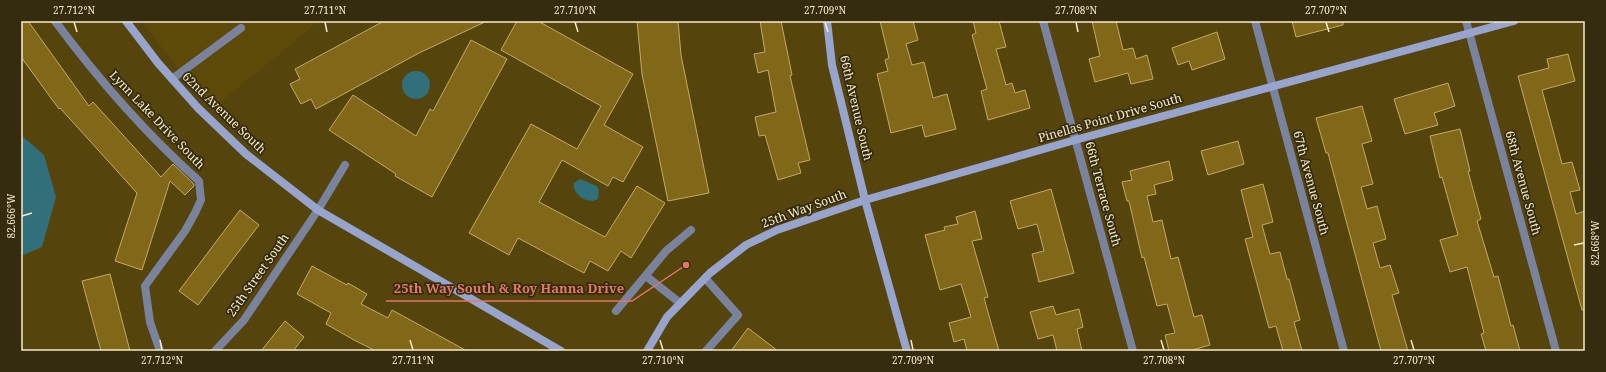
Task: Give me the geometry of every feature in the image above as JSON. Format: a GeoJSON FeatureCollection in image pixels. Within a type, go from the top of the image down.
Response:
{"type":"FeatureCollection","features":[{"type":"Feature","properties":{"kind":"street","name":"Lynn Lake Drive South"},"geometry":{"type":"LineString","coordinates":[[55,21],[83,59],[127,110],[173,158],[199,181],[201,200],[195,213],[185,231],[145,286],[150,322],[160,351]]}},
{"type":"Feature","properties":{"kind":"street","name":"62nd Avenue South"},"geometry":{"type":"LineString","coordinates":[[126,21],[158,63],[198,108],[246,154],[318,210],[561,351]]}},
{"type":"Feature","properties":{"kind":"street","name":"66th Avenue South"},"geometry":{"type":"LineString","coordinates":[[827,21],[832,65],[865,200]]}},
{"type":"Feature","properties":{"kind":"street","name":"66th Terrace South"},"geometry":{"type":"LineString","coordinates":[[1043,21],[1133,351]]}},
{"type":"Feature","properties":{"kind":"street","name":"67th Avenue South"},"geometry":{"type":"LineString","coordinates":[[1255,21],[1344,351]]}},
{"type":"Feature","properties":{"kind":"street","name":"68th Avenue South"},"geometry":{"type":"LineString","coordinates":[[1466,21],[1556,351]]}},
{"type":"Feature","properties":{"kind":"street","name":"Pinellas Point Drive South"},"geometry":{"type":"LineString","coordinates":[[865,200],[1076,140],[1514,21]]}},
{"type":"Feature","properties":{"kind":"street"},"geometry":{"type":"LineString","coordinates":[[172,79],[242,28]]}},
{"type":"Feature","properties":{"kind":"street","name":"25th Street South"},"geometry":{"type":"LineString","coordinates":[[215,351],[244,320],[318,210],[345,165]]}},
{"type":"Feature","properties":{"kind":"street"},"geometry":{"type":"LineString","coordinates":[[865,200],[907,351]]}},
{"type":"Feature","properties":{"kind":"street","name":"25th Way South"},"geometry":{"type":"LineString","coordinates":[[647,351],[667,317],[680,303],[705,278],[746,245],[777,230],[865,200]]}},
{"type":"Feature","properties":{"kind":"street"},"geometry":{"type":"LineString","coordinates":[[616,311],[666,251],[691,230]]}},
{"type":"Feature","properties":{"kind":"street"},"geometry":{"type":"LineString","coordinates":[[646,276],[680,303]]}},
{"type":"Feature","properties":{"kind":"street"},"geometry":{"type":"LineString","coordinates":[[705,278],[738,315],[706,351]]}},
{"type":"Feature","properties":{"kind":"shaded area"},"geometry":{"type":"Polygon","coordinates":[[[141,21],[319,21],[221,102],[203,100],[141,21]]]}},
{"type":"Feature","properties":{"kind":"water"},"geometry":{"type":"Polygon","coordinates":[[[416,71],[426,75],[430,85],[426,95],[416,99],[406,95],[402,85],[406,75],[416,71]]]}},
{"type":"Feature","properties":{"kind":"water"},"geometry":{"type":"Polygon","coordinates":[[[21,135],[44,155],[56,197],[42,247],[21,256],[21,135]]]}},
{"type":"Feature","properties":{"kind":"water"},"geometry":{"type":"Polygon","coordinates":[[[580,179],[597,186],[599,190],[598,199],[594,201],[585,200],[578,195],[574,187],[574,183],[580,179]]]}},
{"type":"Feature","properties":{"kind":"building"},"geometry":{"type":"Polygon","coordinates":[[[21,21],[28,21],[89,106],[93,102],[161,177],[173,164],[194,184],[194,186],[185,195],[170,181],[142,270],[115,261],[137,193],[60,108],[59,109],[21,57],[21,21]]]}},
{"type":"Feature","properties":{"kind":"building"},"geometry":{"type":"Polygon","coordinates":[[[384,21],[487,21],[419,53],[316,109],[311,99],[301,104],[290,84],[300,79],[295,69],[384,21]]]}},
{"type":"Feature","properties":{"kind":"building"},"geometry":{"type":"Polygon","coordinates":[[[517,21],[538,21],[633,74],[604,125],[643,147],[623,182],[613,177],[608,186],[562,160],[539,202],[605,237],[637,186],[665,203],[631,258],[621,251],[608,271],[590,261],[584,273],[518,238],[509,255],[469,233],[531,124],[577,149],[601,106],[501,50],[517,21]]]}},
{"type":"Feature","properties":{"kind":"building"},"geometry":{"type":"Polygon","coordinates":[[[637,21],[678,21],[681,55],[709,193],[668,201],[642,74],[637,21]]]}},
{"type":"Feature","properties":{"kind":"building"},"geometry":{"type":"Polygon","coordinates":[[[760,21],[781,21],[792,75],[790,76],[810,160],[798,163],[801,173],[778,180],[765,135],[759,136],[755,117],[776,112],[768,70],[758,73],[754,54],[765,52],[760,21]]]}},
{"type":"Feature","properties":{"kind":"building"},"geometry":{"type":"Polygon","coordinates":[[[880,21],[913,21],[918,40],[906,44],[912,65],[924,62],[933,98],[947,94],[956,129],[925,137],[922,125],[891,133],[877,74],[888,71],[885,60],[889,58],[880,21]]]}},
{"type":"Feature","properties":{"kind":"building"},"geometry":{"type":"Polygon","coordinates":[[[973,21],[999,21],[1006,47],[996,49],[1006,85],[1012,83],[1015,93],[1025,90],[1030,108],[988,120],[981,91],[987,89],[972,35],[976,33],[973,21]]]}},
{"type":"Feature","properties":{"kind":"building"},"geometry":{"type":"Polygon","coordinates":[[[1092,21],[1116,21],[1123,50],[1133,48],[1136,59],[1147,55],[1153,79],[1131,84],[1128,73],[1095,82],[1089,59],[1100,56],[1092,21]]]}},
{"type":"Feature","properties":{"kind":"building"},"geometry":{"type":"Polygon","coordinates":[[[1292,21],[1343,21],[1343,25],[1296,37],[1292,21]]]}},
{"type":"Feature","properties":{"kind":"building"},"geometry":{"type":"Polygon","coordinates":[[[1217,32],[1225,59],[1192,70],[1189,61],[1178,65],[1172,48],[1217,32]]]}},
{"type":"Feature","properties":{"kind":"building"},"geometry":{"type":"Polygon","coordinates":[[[471,40],[507,59],[432,197],[395,176],[396,174],[329,130],[353,95],[416,136],[430,109],[433,111],[471,40]]]}},
{"type":"Feature","properties":{"kind":"building"},"geometry":{"type":"Polygon","coordinates":[[[1568,54],[1575,81],[1542,90],[1562,164],[1572,162],[1580,190],[1570,192],[1576,214],[1585,211],[1585,310],[1582,310],[1518,76],[1549,68],[1547,59],[1568,54]]]}},
{"type":"Feature","properties":{"kind":"building"},"geometry":{"type":"Polygon","coordinates":[[[1448,83],[1455,106],[1434,113],[1438,125],[1405,134],[1394,99],[1448,83]]]}},
{"type":"Feature","properties":{"kind":"building"},"geometry":{"type":"Polygon","coordinates":[[[1362,106],[1372,141],[1362,144],[1373,184],[1361,187],[1367,209],[1377,206],[1386,239],[1373,243],[1380,268],[1390,265],[1399,293],[1392,295],[1408,351],[1381,351],[1328,153],[1326,153],[1316,118],[1362,106]]]}},
{"type":"Feature","properties":{"kind":"building"},"geometry":{"type":"Polygon","coordinates":[[[1460,129],[1470,171],[1468,171],[1481,219],[1477,221],[1494,277],[1498,276],[1511,326],[1513,325],[1520,351],[1486,351],[1481,334],[1484,333],[1467,267],[1450,272],[1440,240],[1458,235],[1442,177],[1440,178],[1430,136],[1460,129]]]}},
{"type":"Feature","properties":{"kind":"building"},"geometry":{"type":"Polygon","coordinates":[[[1238,141],[1244,164],[1208,175],[1201,151],[1238,141]]]}},
{"type":"Feature","properties":{"kind":"building"},"geometry":{"type":"Polygon","coordinates":[[[1169,161],[1173,180],[1154,185],[1156,194],[1147,196],[1153,222],[1162,220],[1171,259],[1178,257],[1194,317],[1202,315],[1210,345],[1189,351],[1169,351],[1165,335],[1175,333],[1167,304],[1157,306],[1144,257],[1142,258],[1129,201],[1127,201],[1122,182],[1132,180],[1130,171],[1169,161]]]}},
{"type":"Feature","properties":{"kind":"building"},"geometry":{"type":"Polygon","coordinates":[[[1263,184],[1273,222],[1262,225],[1270,254],[1280,252],[1287,279],[1289,279],[1300,320],[1294,322],[1302,351],[1283,351],[1276,326],[1269,328],[1245,239],[1253,237],[1241,190],[1263,184]]]}},
{"type":"Feature","properties":{"kind":"building"},"geometry":{"type":"Polygon","coordinates":[[[1051,189],[1074,273],[1039,282],[1032,254],[1044,251],[1037,224],[1018,229],[1010,201],[1051,189]]]}},
{"type":"Feature","properties":{"kind":"building"},"geometry":{"type":"Polygon","coordinates":[[[240,210],[259,225],[198,305],[179,291],[240,210]]]}},
{"type":"Feature","properties":{"kind":"building"},"geometry":{"type":"Polygon","coordinates":[[[975,211],[982,239],[972,241],[988,297],[984,298],[999,351],[967,351],[964,339],[954,342],[949,323],[971,317],[961,284],[940,290],[925,235],[945,230],[944,227],[958,224],[956,217],[975,211]]]}},
{"type":"Feature","properties":{"kind":"building"},"geometry":{"type":"Polygon","coordinates":[[[312,266],[367,294],[361,304],[388,318],[392,310],[467,351],[376,351],[354,340],[326,324],[331,313],[297,294],[312,266]]]}},
{"type":"Feature","properties":{"kind":"building"},"geometry":{"type":"Polygon","coordinates":[[[110,274],[130,351],[101,351],[82,281],[110,274]]]}},
{"type":"Feature","properties":{"kind":"building"},"geometry":{"type":"Polygon","coordinates":[[[1053,306],[1056,315],[1079,309],[1083,327],[1077,329],[1082,351],[1057,351],[1053,335],[1038,339],[1030,312],[1053,306]]]}},
{"type":"Feature","properties":{"kind":"building"},"geometry":{"type":"Polygon","coordinates":[[[285,321],[304,337],[293,351],[261,351],[285,321]]]}},
{"type":"Feature","properties":{"kind":"building"},"geometry":{"type":"Polygon","coordinates":[[[748,328],[778,351],[731,351],[748,328]]]}},
{"type":"Feature","properties":{"kind":"place","name":"25th Way South & Roy Hanna Drive"},"geometry":{"type":"Point","coordinates":[686,265]}}]}
